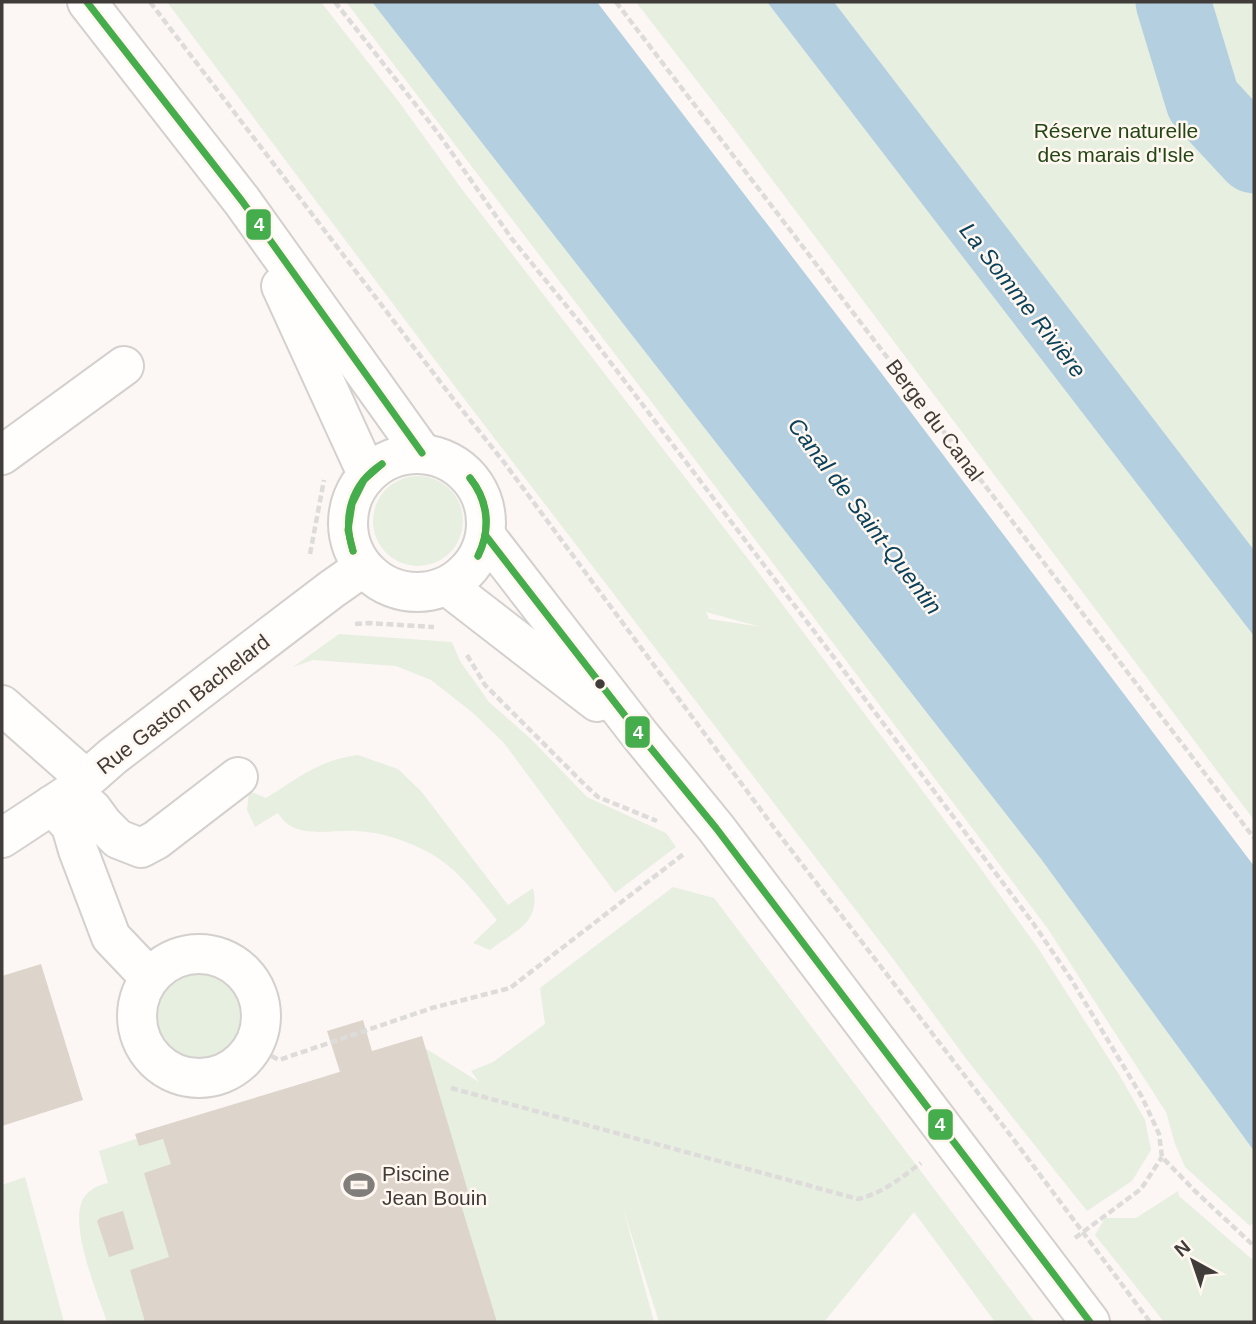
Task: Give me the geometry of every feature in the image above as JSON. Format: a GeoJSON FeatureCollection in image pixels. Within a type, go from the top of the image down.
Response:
{"type":"FeatureCollection","features":[{"type":"Feature","properties":{"kind":"street"},"geometry":{"type":"LineString","coordinates":[[87,2],[242,201],[422,453]]}},
{"type":"Feature","properties":{"kind":"street"},"geometry":{"type":"LineString","coordinates":[[242,201],[367,474]]}},
{"type":"Feature","properties":{"kind":"street"},"geometry":{"type":"LineString","coordinates":[[2,455],[124,366]]}},
{"type":"Feature","properties":{"kind":"street"},"geometry":{"type":"LineString","coordinates":[[422,453],[444,458],[464,471],[479,490],[486,512],[486,536],[478,557],[465,574],[447,586],[428,592],[409,592],[390,587],[374,578],[347,578],[351,546],[349,509],[356,490],[367,474],[383,462],[401,455],[422,453]]}},
{"type":"Feature","properties":{"kind":"street"},"geometry":{"type":"LineString","coordinates":[[486,536],[640,735],[716,828],[1090,1322]]}},
{"type":"Feature","properties":{"kind":"street","name":"Rue Gaston Bachelard"},"geometry":{"type":"LineString","coordinates":[[2,838],[70,792],[113,756],[347,578]]}},
{"type":"Feature","properties":{"kind":"street"},"geometry":{"type":"LineString","coordinates":[[447,586],[640,735]]}},
{"type":"Feature","properties":{"kind":"street"},"geometry":{"type":"LineString","coordinates":[[2,705],[70,792],[92,809],[118,839],[141,848],[156,840],[238,777]]}},
{"type":"Feature","properties":{"kind":"street"},"geometry":{"type":"LineString","coordinates":[[70,792],[71,826],[111,937],[149,977]]}},
{"type":"Feature","properties":{"kind":"street"},"geometry":{"type":"LineString","coordinates":[[204,953],[224,958],[241,970],[254,986],[261,1006],[260,1026],[253,1046],[240,1062],[223,1073],[203,1078],[183,1076],[164,1068],[149,1054],[139,1036],[136,1016],[139,995],[149,977],[164,963],[184,955],[204,953]]}},
{"type":"Feature","properties":{"kind":"path"},"geometry":{"type":"LineString","coordinates":[[150,2],[503,461],[754,800],[1150,1322]]}},
{"type":"Feature","properties":{"kind":"path"},"geometry":{"type":"LineString","coordinates":[[335,2],[438,133],[512,239],[594,340],[1032,923],[1071,979],[1142,1097],[1159,1134],[1162,1157],[1254,1245]]}},
{"type":"Feature","properties":{"kind":"path","name":"Berge du Canal"},"geometry":{"type":"LineString","coordinates":[[616,2],[1254,838]]}},
{"type":"Feature","properties":{"kind":"path"},"geometry":{"type":"LineString","coordinates":[[326,475],[309,561],[347,578],[353,625],[368,623],[438,628]]}},
{"type":"Feature","properties":{"kind":"path"},"geometry":{"type":"LineString","coordinates":[[467,654],[485,685],[592,792],[598,797],[666,825]]}},
{"type":"Feature","properties":{"kind":"path"},"geometry":{"type":"LineString","coordinates":[[253,1046],[279,1060],[432,1008],[510,988],[754,800]]}},
{"type":"Feature","properties":{"kind":"path"},"geometry":{"type":"LineString","coordinates":[[451,1088],[858,1199],[887,1188],[924,1161]]}},
{"type":"Feature","properties":{"kind":"path"},"geometry":{"type":"LineString","coordinates":[[1042,1259],[1071,1242],[1141,1189],[1162,1157]]}},
{"type":"Feature","properties":{"kind":"green space"},"geometry":{"type":"Polygon","coordinates":[[[167,2],[321,2],[752,564],[1038,948],[1145,1120],[1151,1150],[1132,1181],[1087,1211],[967,1060],[894,960],[459,392],[167,2]],[[706,612],[709,619],[760,627],[706,612]]]}},
{"type":"Feature","properties":{"kind":"green space"},"geometry":{"type":"Polygon","coordinates":[[[346,2],[372,2],[1041,859],[1254,1151],[1254,1222],[1250,1226],[1185,1167],[1166,1112],[1048,929],[346,2]]]}},
{"type":"Feature","properties":{"kind":"green space"},"geometry":{"type":"Polygon","coordinates":[[[636,2],[767,2],[1238,613],[1254,636],[1254,820],[731,125],[636,2]]]}},
{"type":"Feature","properties":{"kind":"green space","name":"Réserve naturelle des marais d'Isle"},"geometry":{"type":"Polygon","coordinates":[[[834,2],[1254,2],[1254,550],[834,2]]]}},
{"type":"Feature","properties":{"kind":"green space"},"geometry":{"type":"Polygon","coordinates":[[[418,476],[435,479],[450,489],[460,504],[463,521],[460,538],[450,553],[435,563],[418,566],[401,563],[386,553],[376,538],[373,521],[376,504],[386,489],[401,479],[418,476]]]}},
{"type":"Feature","properties":{"kind":"green space"},"geometry":{"type":"Polygon","coordinates":[[[339,634],[452,642],[460,661],[489,702],[531,739],[587,797],[666,833],[676,847],[615,893],[504,743],[473,713],[431,680],[396,666],[313,660],[293,667],[339,634]]]}},
{"type":"Feature","properties":{"kind":"green space"},"geometry":{"type":"Polygon","coordinates":[[[358,755],[398,769],[421,791],[508,905],[533,888],[533,910],[524,925],[490,950],[473,943],[497,920],[464,880],[445,863],[400,840],[366,832],[303,830],[285,822],[278,813],[255,827],[247,810],[249,791],[266,798],[320,766],[358,755]]]}},
{"type":"Feature","properties":{"kind":"green space"},"geometry":{"type":"Polygon","coordinates":[[[673,887],[714,898],[1035,1322],[995,1322],[914,1212],[824,1322],[659,1322],[623,1208],[654,1322],[107,1322],[91,1277],[79,1222],[80,1207],[85,1196],[95,1187],[108,1183],[99,1151],[420,1045],[479,1082],[471,1071],[493,1062],[545,1024],[540,988],[673,887]]]}},
{"type":"Feature","properties":{"kind":"green space"},"geometry":{"type":"Polygon","coordinates":[[[198,970],[215,974],[229,983],[238,997],[242,1014],[238,1031],[229,1045],[215,1054],[198,1058],[181,1054],[167,1045],[158,1031],[154,1014],[158,997],[167,983],[181,974],[198,970]]]}},
{"type":"Feature","properties":{"kind":"green space"},"geometry":{"type":"Polygon","coordinates":[[[25,1177],[64,1322],[2,1322],[2,1185],[25,1177]]]}},
{"type":"Feature","properties":{"kind":"green space"},"geometry":{"type":"Polygon","coordinates":[[[1178,1191],[1179,1196],[1254,1261],[1254,1322],[1164,1322],[1095,1235],[1105,1218],[1136,1218],[1178,1191]]]}},
{"type":"Feature","properties":{"kind":"water","name":"Canal de Saint-Quentin"},"geometry":{"type":"Polygon","coordinates":[[[372,2],[597,2],[1254,866],[1254,1151],[1041,859],[372,2]]]}},
{"type":"Feature","properties":{"kind":"water","name":"La Somme Rivière"},"geometry":{"type":"Polygon","coordinates":[[[767,2],[834,2],[1254,550],[1254,636],[767,2]]]}},
{"type":"Feature","properties":{"kind":"building"},"geometry":{"type":"Polygon","coordinates":[[[41,964],[83,1100],[2,1126],[2,976],[41,964]]]}},
{"type":"Feature","properties":{"kind":"building","name":"Piscine Jean Bouin"},"geometry":{"type":"Polygon","coordinates":[[[363,1020],[372,1051],[422,1036],[472,1205],[462,1208],[497,1322],[145,1322],[130,1270],[169,1257],[144,1173],[171,1164],[163,1139],[139,1146],[135,1134],[340,1072],[327,1031],[363,1020]]]}},
{"type":"Feature","properties":{"kind":"building"},"geometry":{"type":"Polygon","coordinates":[[[123,1211],[134,1249],[109,1257],[97,1221],[123,1211]]]}},
{"type":"Feature","properties":{"kind":"waterway"},"geometry":{"type":"LineString","coordinates":[[1173,2],[1203,101],[1254,156]]}},
{"type":"Feature","properties":{"kind":"transit line","name":"4"},"geometry":{"type":"LineString","coordinates":[[87,2],[242,201],[422,453]]}},
{"type":"Feature","properties":{"kind":"transit line","name":"4"},"geometry":{"type":"LineString","coordinates":[[353,551],[349,526],[352,502],[363,481],[382,464]]}},
{"type":"Feature","properties":{"kind":"transit line","name":"4"},"geometry":{"type":"LineString","coordinates":[[353,551],[348,530],[352,504],[364,480],[382,464]]}},
{"type":"Feature","properties":{"kind":"transit line","name":"4"},"geometry":{"type":"LineString","coordinates":[[470,478],[481,496],[486,516],[485,536],[478,556]]}},
{"type":"Feature","properties":{"kind":"transit line","name":"4"},"geometry":{"type":"LineString","coordinates":[[470,478],[481,496],[486,516],[485,536],[478,556]]}},
{"type":"Feature","properties":{"kind":"transit line","name":"4"},"geometry":{"type":"LineString","coordinates":[[486,536],[640,735],[716,828],[1090,1322]]}},
{"type":"Feature","properties":{"kind":"place","name":"Piscine Jean Bouin"},"geometry":{"type":"Point","coordinates":[359,1185]}}]}
